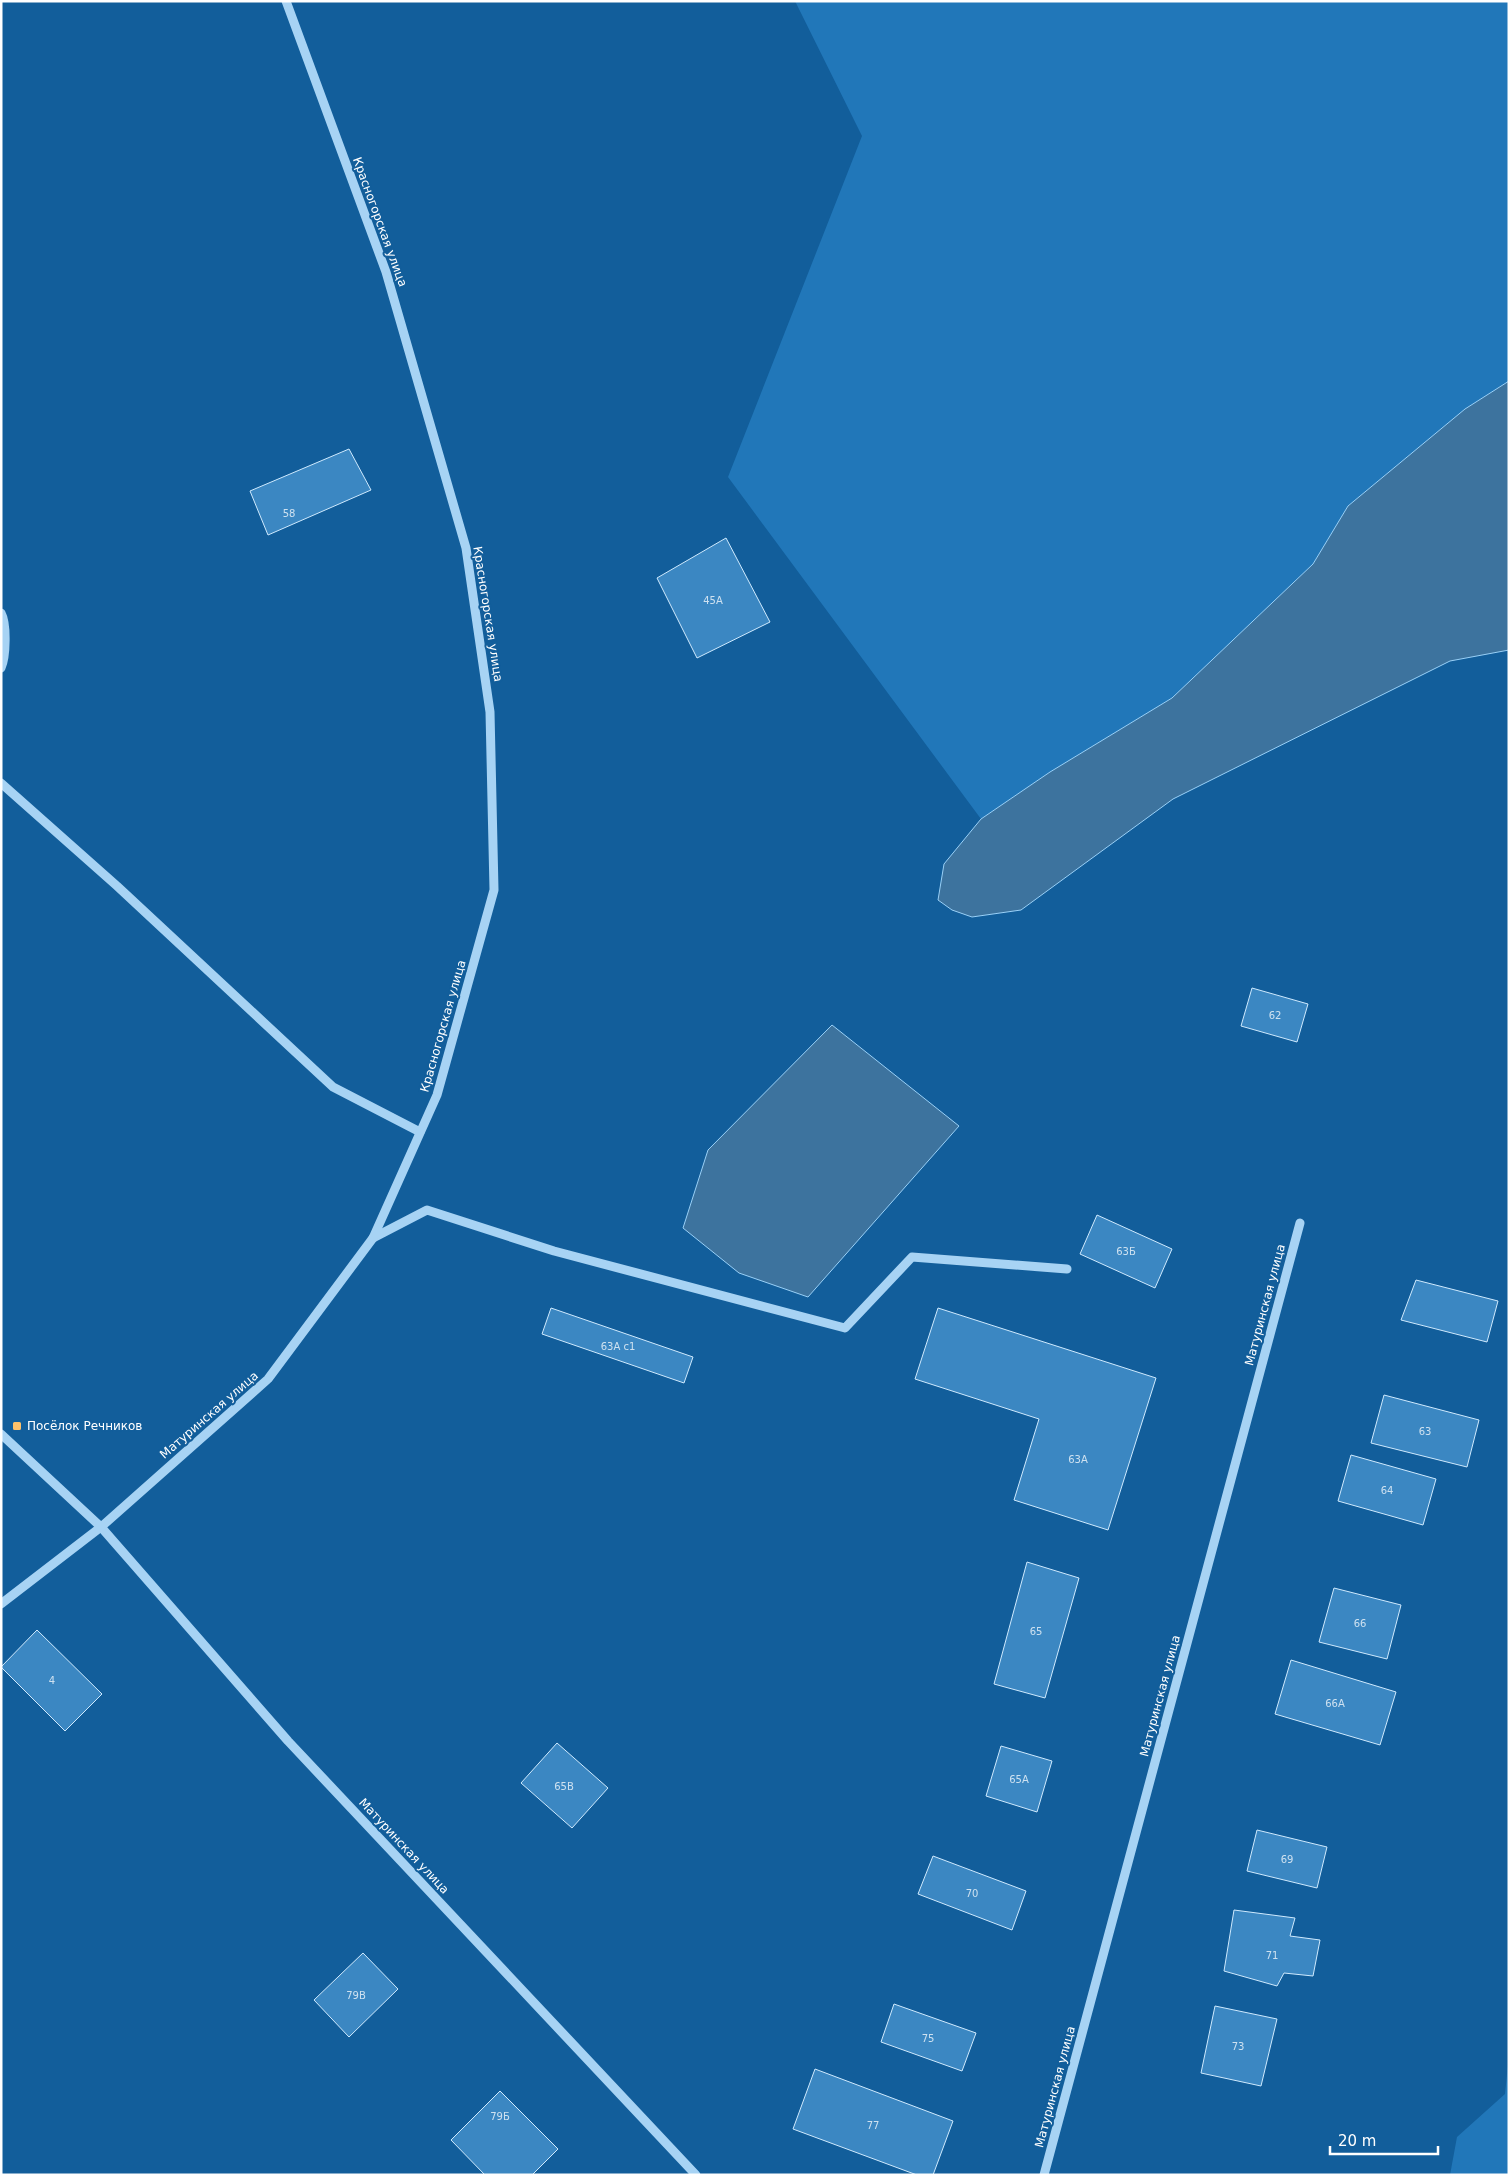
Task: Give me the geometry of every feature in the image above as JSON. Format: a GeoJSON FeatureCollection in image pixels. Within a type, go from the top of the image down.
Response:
{"type":"FeatureCollection","features":[{"type":"Feature","properties":{"kind":"street","name":"Красногорская улица"},"geometry":{"type":"LineString","coordinates":[[286,1],[386,272],[466,548],[490,712],[494,890],[437,1095],[373,1238]]}},
{"type":"Feature","properties":{"kind":"street"},"geometry":{"type":"LineString","coordinates":[[1,613],[5,619],[5,628],[4,661],[1,668]]}},
{"type":"Feature","properties":{"kind":"street"},"geometry":{"type":"LineString","coordinates":[[1,783],[117,886],[334,1087],[420,1132]]}},
{"type":"Feature","properties":{"kind":"street"},"geometry":{"type":"LineString","coordinates":[[373,1238],[427,1210],[554,1251],[845,1328],[912,1257],[1067,1269]]}},
{"type":"Feature","properties":{"kind":"street","name":"Матуринская улица"},"geometry":{"type":"LineString","coordinates":[[1044,2175],[1300,1223]]}},
{"type":"Feature","properties":{"kind":"street","name":"Матуринская улица"},"geometry":{"type":"LineString","coordinates":[[101,1527],[268,1379],[373,1238]]}},
{"type":"Feature","properties":{"kind":"street","name":"Матуринская улица"},"geometry":{"type":"LineString","coordinates":[[1,1434],[101,1527],[288,1740],[696,2175]]}},
{"type":"Feature","properties":{"kind":"street"},"geometry":{"type":"LineString","coordinates":[[1,1604],[101,1527]]}},
{"type":"Feature","properties":{"kind":"shaded area"},"geometry":{"type":"Polygon","coordinates":[[[795,1],[1509,1],[1509,381],[1465,409],[1348,506],[1313,564],[1172,698],[1050,772],[981,819],[728,477],[862,136],[795,1]]]}},
{"type":"Feature","properties":{"kind":"shaded area"},"geometry":{"type":"Polygon","coordinates":[[[1509,381],[1509,650],[1450,661],[1173,799],[1021,910],[972,917],[952,910],[938,900],[944,864],[981,819],[1050,772],[1172,698],[1313,564],[1348,506],[1465,409],[1509,381]]]}},
{"type":"Feature","properties":{"kind":"shaded area"},"geometry":{"type":"Polygon","coordinates":[[[832,1025],[959,1126],[808,1297],[739,1273],[683,1228],[708,1150],[832,1025]]]}},
{"type":"Feature","properties":{"kind":"shaded area"},"geometry":{"type":"Polygon","coordinates":[[[1509,2055],[1509,2175],[1450,2175],[1457,2137],[1505,2094],[1509,2055]]]}},
{"type":"Feature","properties":{"kind":"building"},"geometry":{"type":"Polygon","coordinates":[[[349,449],[371,490],[268,535],[250,491],[349,449]]]}},
{"type":"Feature","properties":{"kind":"building"},"geometry":{"type":"Polygon","coordinates":[[[726,538],[770,622],[697,658],[657,578],[726,538]]]}},
{"type":"Feature","properties":{"kind":"building"},"geometry":{"type":"Polygon","coordinates":[[[1252,988],[1308,1004],[1297,1042],[1241,1026],[1252,988]]]}},
{"type":"Feature","properties":{"kind":"building"},"geometry":{"type":"Polygon","coordinates":[[[1097,1215],[1172,1249],[1155,1288],[1080,1254],[1097,1215]]]}},
{"type":"Feature","properties":{"kind":"building"},"geometry":{"type":"Polygon","coordinates":[[[1416,1280],[1498,1301],[1487,1342],[1401,1320],[1416,1280]]]}},
{"type":"Feature","properties":{"kind":"building"},"geometry":{"type":"Polygon","coordinates":[[[551,1308],[693,1357],[684,1383],[542,1334],[551,1308]]]}},
{"type":"Feature","properties":{"kind":"building"},"geometry":{"type":"Polygon","coordinates":[[[938,1308],[1156,1378],[1108,1530],[1014,1500],[1039,1419],[915,1379],[938,1308]]]}},
{"type":"Feature","properties":{"kind":"building"},"geometry":{"type":"Polygon","coordinates":[[[1384,1395],[1479,1420],[1467,1467],[1371,1443],[1384,1395]]]}},
{"type":"Feature","properties":{"kind":"building"},"geometry":{"type":"Polygon","coordinates":[[[1351,1455],[1436,1479],[1423,1525],[1338,1501],[1351,1455]]]}},
{"type":"Feature","properties":{"kind":"building"},"geometry":{"type":"Polygon","coordinates":[[[1027,1562],[1079,1578],[1045,1698],[994,1684],[1027,1562]]]}},
{"type":"Feature","properties":{"kind":"building"},"geometry":{"type":"Polygon","coordinates":[[[1334,1588],[1401,1605],[1387,1659],[1319,1642],[1334,1588]]]}},
{"type":"Feature","properties":{"kind":"building"},"geometry":{"type":"Polygon","coordinates":[[[37,1630],[102,1694],[65,1731],[1,1667],[37,1630]]]}},
{"type":"Feature","properties":{"kind":"building"},"geometry":{"type":"Polygon","coordinates":[[[1291,1660],[1396,1692],[1380,1745],[1275,1714],[1291,1660]]]}},
{"type":"Feature","properties":{"kind":"building"},"geometry":{"type":"Polygon","coordinates":[[[557,1743],[608,1788],[572,1828],[521,1783],[557,1743]]]}},
{"type":"Feature","properties":{"kind":"building"},"geometry":{"type":"Polygon","coordinates":[[[1001,1746],[1052,1761],[1037,1812],[986,1796],[1001,1746]]]}},
{"type":"Feature","properties":{"kind":"building"},"geometry":{"type":"Polygon","coordinates":[[[1257,1830],[1327,1847],[1317,1888],[1247,1871],[1257,1830]]]}},
{"type":"Feature","properties":{"kind":"building"},"geometry":{"type":"Polygon","coordinates":[[[933,1856],[1026,1891],[1012,1930],[918,1894],[933,1856]]]}},
{"type":"Feature","properties":{"kind":"building"},"geometry":{"type":"Polygon","coordinates":[[[1234,1910],[1295,1918],[1290,1936],[1320,1940],[1313,1976],[1284,1973],[1277,1986],[1224,1971],[1234,1910]]]}},
{"type":"Feature","properties":{"kind":"building"},"geometry":{"type":"Polygon","coordinates":[[[363,1953],[398,1989],[349,2037],[314,2000],[363,1953]]]}},
{"type":"Feature","properties":{"kind":"building"},"geometry":{"type":"Polygon","coordinates":[[[894,2004],[976,2033],[962,2071],[881,2042],[894,2004]]]}},
{"type":"Feature","properties":{"kind":"building"},"geometry":{"type":"Polygon","coordinates":[[[1215,2006],[1277,2019],[1261,2086],[1201,2073],[1215,2006]]]}},
{"type":"Feature","properties":{"kind":"building"},"geometry":{"type":"Polygon","coordinates":[[[815,2069],[953,2121],[933,2175],[917,2175],[793,2129],[815,2069]]]}},
{"type":"Feature","properties":{"kind":"building"},"geometry":{"type":"Polygon","coordinates":[[[500,2091],[558,2149],[532,2175],[485,2175],[451,2140],[500,2091]]]}},
{"type":"Feature","properties":{"kind":"place","name":"Посёлок Речников"},"geometry":{"type":"Point","coordinates":[17,1426]}}]}
